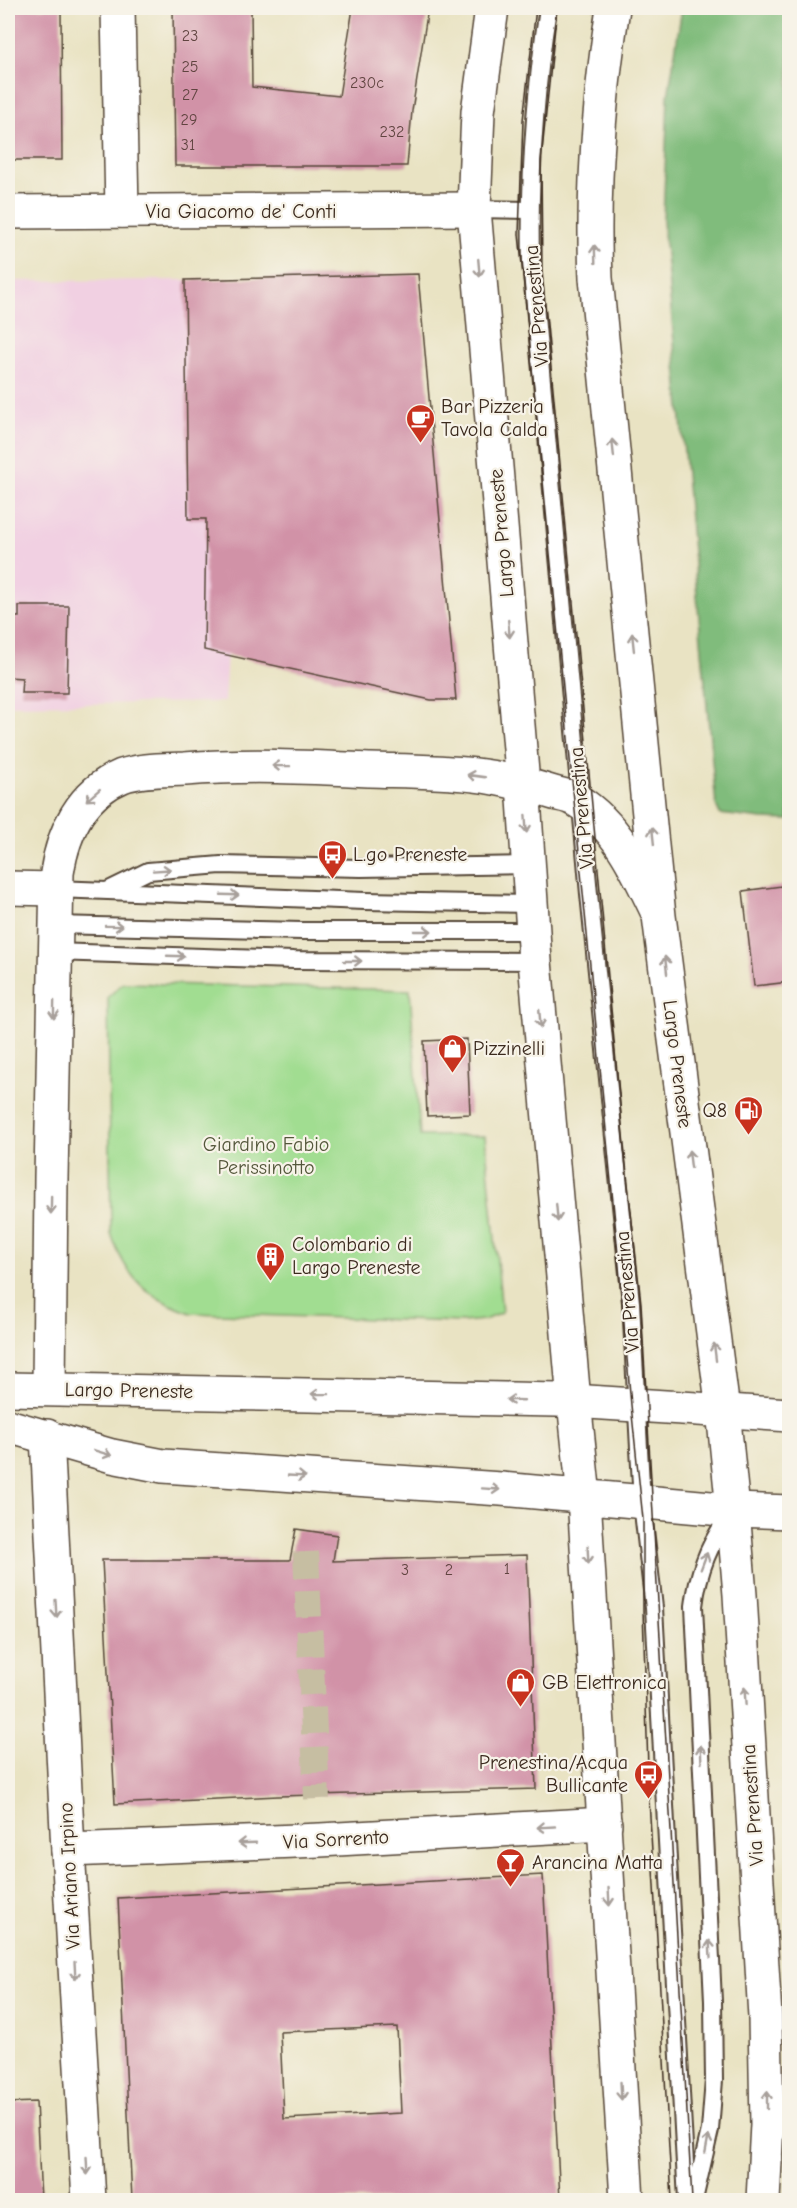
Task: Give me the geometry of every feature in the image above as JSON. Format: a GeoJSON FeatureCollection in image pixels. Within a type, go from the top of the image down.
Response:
{"type":"FeatureCollection","features":[{"type":"Feature","properties":{"kind":"main road"},"geometry":{"type":"LineString","coordinates":[[118,8],[122,211]]}},
{"type":"Feature","properties":{"kind":"main road"},"geometry":{"type":"LineString","coordinates":[[474,209],[478,112],[492,8]]}},
{"type":"Feature","properties":{"kind":"main road"},"geometry":{"type":"LineString","coordinates":[[613,8],[596,144],[594,234],[596,278],[659,916]]}},
{"type":"Feature","properties":{"kind":"main road","name":"Via Giacomo de' Conti"},"geometry":{"type":"LineString","coordinates":[[8,213],[474,209]]}},
{"type":"Feature","properties":{"kind":"main road","name":"Largo Preneste"},"geometry":{"type":"LineString","coordinates":[[474,209],[523,784],[533,932],[584,1497]]}},
{"type":"Feature","properties":{"kind":"main road","name":"Largo Preneste"},"geometry":{"type":"LineString","coordinates":[[723,1410],[659,916],[623,846],[593,811],[574,798],[523,784],[459,773],[280,766],[192,768],[150,771],[123,776],[96,792],[84,804],[73,820],[59,857],[56,889],[49,1389],[574,1401],[789,1415]]}},
{"type":"Feature","properties":{"kind":"main road"},"geometry":{"type":"LineString","coordinates":[[8,888],[56,889]]}},
{"type":"Feature","properties":{"kind":"main road"},"geometry":{"type":"LineString","coordinates":[[8,1389],[49,1389]]}},
{"type":"Feature","properties":{"kind":"main road","name":"Via Prenestina"},"geometry":{"type":"LineString","coordinates":[[723,1410],[740,1595],[765,2018],[767,2124],[763,2200]]}},
{"type":"Feature","properties":{"kind":"main road"},"geometry":{"type":"LineString","coordinates":[[8,1426],[112,1456],[163,1466],[733,1510],[789,1512]]}},
{"type":"Feature","properties":{"kind":"main road","name":"Via Ariano Irpino"},"geometry":{"type":"LineString","coordinates":[[47,1436],[89,2200]]}},
{"type":"Feature","properties":{"kind":"main road"},"geometry":{"type":"LineString","coordinates":[[584,1497],[627,2200]]}},
{"type":"Feature","properties":{"kind":"main road","name":"Via Sorrento"},"geometry":{"type":"LineString","coordinates":[[68,1850],[320,1840],[604,1824]]}},
{"type":"Feature","properties":{"kind":"lane","name":"Via Prenestina"},"geometry":{"type":"LineString","coordinates":[[548,8],[536,105],[530,210],[531,262],[581,803],[631,1303],[633,1405],[654,1608],[687,2200]]}},
{"type":"Feature","properties":{"kind":"lane"},"geometry":{"type":"LineString","coordinates":[[474,209],[530,210]]}},
{"type":"Feature","properties":{"kind":"lane"},"geometry":{"type":"LineString","coordinates":[[108,891],[148,871],[221,865],[361,868],[529,865]]}},
{"type":"Feature","properties":{"kind":"lane"},"geometry":{"type":"LineString","coordinates":[[56,889],[365,901],[533,932]]}},
{"type":"Feature","properties":{"kind":"lane"},"geometry":{"type":"LineString","coordinates":[[55,938],[302,931],[533,932]]}},
{"type":"Feature","properties":{"kind":"lane"},"geometry":{"type":"LineString","coordinates":[[55,938],[294,960],[533,932]]}},
{"type":"Feature","properties":{"kind":"lane"},"geometry":{"type":"LineString","coordinates":[[694,2200],[710,2130],[714,2080],[713,2001],[694,1606],[707,1552],[733,1510]]}},
{"type":"Feature","properties":{"kind":"shaded area"},"geometry":{"type":"Polygon","coordinates":[[[185,280],[188,518],[206,519],[204,650],[227,655],[224,702],[8,705],[8,281],[185,280]]]}},
{"type":"Feature","properties":{"kind":"green space"},"geometry":{"type":"Polygon","coordinates":[[[682,8],[789,8],[789,820],[720,814],[716,805],[663,221],[668,97],[682,8]]]}},
{"type":"Feature","properties":{"kind":"green space","name":"Giardino Fabio Perissinotto"},"geometry":{"type":"Polygon","coordinates":[[[123,983],[410,990],[420,1136],[485,1136],[502,1313],[484,1320],[462,1322],[191,1313],[150,1293],[131,1274],[123,1262],[111,1233],[108,997],[123,983]]]}},
{"type":"Feature","properties":{"kind":"building"},"geometry":{"type":"Polygon","coordinates":[[[8,8],[61,8],[62,160],[8,160],[8,8]]]}},
{"type":"Feature","properties":{"kind":"building"},"geometry":{"type":"Polygon","coordinates":[[[173,8],[251,8],[252,87],[339,96],[353,8],[428,8],[412,111],[407,166],[175,166],[173,8]]]}},
{"type":"Feature","properties":{"kind":"building"},"geometry":{"type":"Polygon","coordinates":[[[418,274],[456,700],[431,700],[204,650],[206,519],[188,519],[185,280],[418,274]]]}},
{"type":"Feature","properties":{"kind":"building"},"geometry":{"type":"Polygon","coordinates":[[[19,606],[69,606],[67,693],[21,693],[22,678],[8,677],[8,617],[19,617],[19,606]]]}},
{"type":"Feature","properties":{"kind":"building"},"geometry":{"type":"Polygon","coordinates":[[[789,885],[789,982],[754,986],[743,891],[789,885]]]}},
{"type":"Feature","properties":{"kind":"building"},"geometry":{"type":"Polygon","coordinates":[[[467,1039],[470,1114],[427,1116],[424,1041],[467,1039]]]}},
{"type":"Feature","properties":{"kind":"building"},"geometry":{"type":"Polygon","coordinates":[[[296,1529],[337,1535],[333,1561],[527,1555],[536,1789],[278,1796],[115,1804],[102,1560],[290,1560],[296,1529]]]}},
{"type":"Feature","properties":{"kind":"building"},"geometry":{"type":"Polygon","coordinates":[[[543,1875],[560,2200],[132,2200],[118,1898],[543,1875]],[[397,2027],[280,2032],[284,2119],[401,2113],[397,2027]]]}},
{"type":"Feature","properties":{"kind":"building"},"geometry":{"type":"Polygon","coordinates":[[[36,2102],[41,2200],[8,2200],[8,2103],[36,2102]]]}},
{"type":"Feature","properties":{"kind":"tunnel"},"geometry":{"type":"LineString","coordinates":[[306,1552],[317,1799]]}},
{"type":"Feature","properties":{"kind":"tram line"},"geometry":{"type":"LineString","coordinates":[[536,8],[523,120],[519,234],[643,1519],[643,1610],[649,1799],[672,2200]]}},
{"type":"Feature","properties":{"kind":"tram line"},"geometry":{"type":"LineString","coordinates":[[557,8],[541,161],[542,271],[625,1158],[641,1303],[692,2200]]}},
{"type":"Feature","properties":{"kind":"place","name":"Bar Pizzeria Tavola Calda"},"geometry":{"type":"Point","coordinates":[420,444]}},
{"type":"Feature","properties":{"kind":"place","name":"L.go Preneste"},"geometry":{"type":"Point","coordinates":[332,880]}},
{"type":"Feature","properties":{"kind":"place","name":"Pizzinelli"},"geometry":{"type":"Point","coordinates":[452,1074]}},
{"type":"Feature","properties":{"kind":"place","name":"Q8"},"geometry":{"type":"Point","coordinates":[748,1136]}},
{"type":"Feature","properties":{"kind":"place","name":"Colombario di Largo Preneste"},"geometry":{"type":"Point","coordinates":[271,1282]}},
{"type":"Feature","properties":{"kind":"place","name":"GB Elettronica"},"geometry":{"type":"Point","coordinates":[521,1708]}},
{"type":"Feature","properties":{"kind":"place","name":"Prenestina/Acqua Bullicante"},"geometry":{"type":"Point","coordinates":[649,1800]}},
{"type":"Feature","properties":{"kind":"place","name":"Arancina Matta"},"geometry":{"type":"Point","coordinates":[511,1888]}}]}
